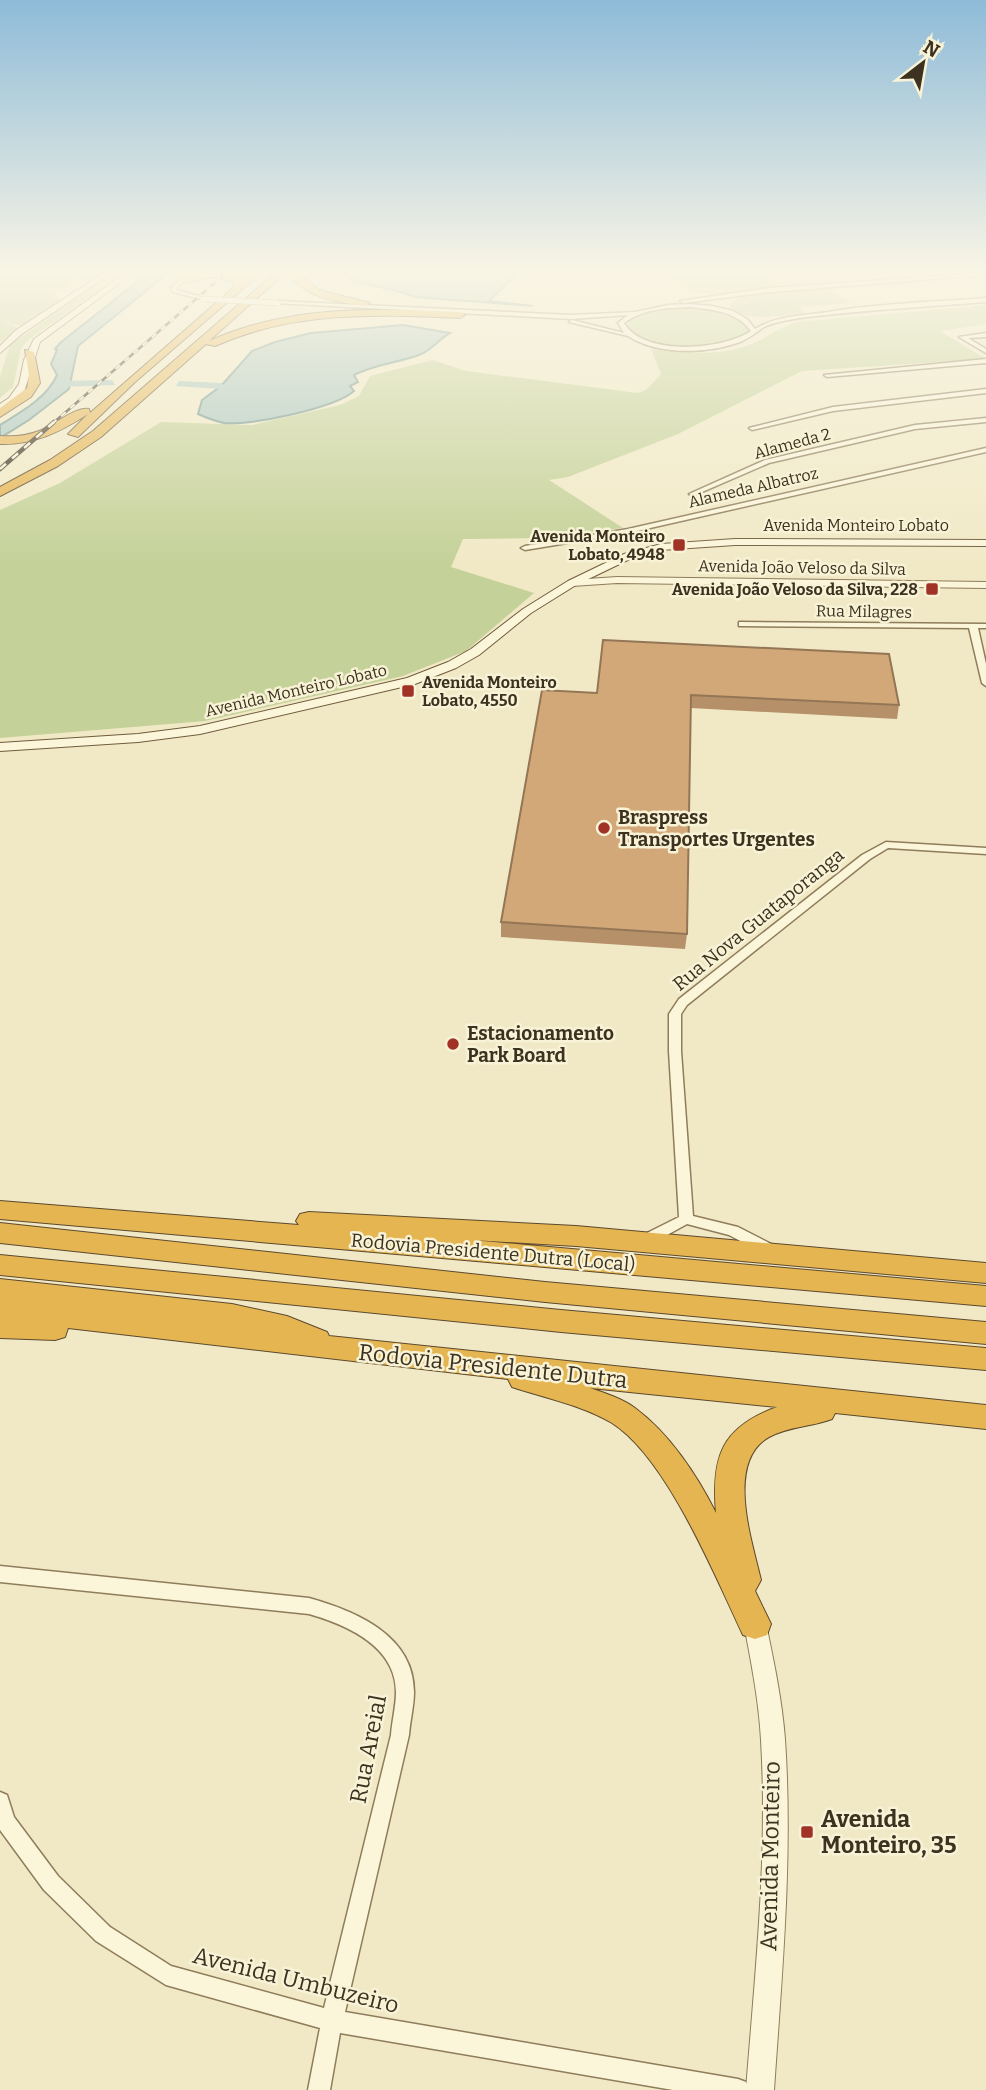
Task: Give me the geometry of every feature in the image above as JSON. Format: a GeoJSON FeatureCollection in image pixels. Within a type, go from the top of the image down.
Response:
{"type":"FeatureCollection","features":[{"type":"Feature","properties":{"kind":"highway"},"geometry":{"type":"LineString","coordinates":[[0,410],[25,396],[36,382],[36,372]]}},
{"type":"Feature","properties":{"kind":"highway"},"geometry":{"type":"LineString","coordinates":[[0,480],[60,445],[141,372]]}},
{"type":"Feature","properties":{"kind":"highway"},"geometry":{"type":"LineString","coordinates":[[0,492],[54,463],[97,434],[170,372]]}},
{"type":"Feature","properties":{"kind":"highway"},"geometry":{"type":"LineString","coordinates":[[4,440],[28,439],[52,432],[131,380]]}},
{"type":"Feature","properties":{"kind":"highway","name":"Rodovia Presidente Dutra (Local)"},"geometry":{"type":"LineString","coordinates":[[0,1210],[986,1296]]}},
{"type":"Feature","properties":{"kind":"highway"},"geometry":{"type":"LineString","coordinates":[[78,1218],[199,1215],[432,1226],[986,1273]]}},
{"type":"Feature","properties":{"kind":"highway"},"geometry":{"type":"LineString","coordinates":[[0,1233],[545,1292],[986,1333]]}},
{"type":"Feature","properties":{"kind":"highway"},"geometry":{"type":"LineString","coordinates":[[0,1265],[561,1321],[986,1359]]}},
{"type":"Feature","properties":{"kind":"highway"},"geometry":{"type":"LineString","coordinates":[[0,1289],[232,1315],[287,1327],[337,1349]]}},
{"type":"Feature","properties":{"kind":"highway","name":"Rodovia Presidente Dutra"},"geometry":{"type":"LineString","coordinates":[[0,1309],[177,1332],[986,1417]]}},
{"type":"Feature","properties":{"kind":"highway"},"geometry":{"type":"LineString","coordinates":[[0,1327],[177,1332]]}},
{"type":"Feature","properties":{"kind":"highway"},"geometry":{"type":"LineString","coordinates":[[473,1364],[583,1397],[623,1415],[649,1437],[696,1504],[755,1624]]}},
{"type":"Feature","properties":{"kind":"highway"},"geometry":{"type":"LineString","coordinates":[[755,1624],[728,1502],[729,1473],[734,1452],[750,1433],[771,1421],[796,1413],[874,1407]]}},
{"type":"Feature","properties":{"kind":"main road","name":"Avenida Monteiro Lobato"},"geometry":{"type":"LineString","coordinates":[[0,747],[190,732],[389,687],[461,660],[491,641],[527,611],[572,583],[643,551],[708,543],[986,543]]}},
{"type":"Feature","properties":{"kind":"street"},"geometry":{"type":"LineString","coordinates":[[827,375],[866,372]]}},
{"type":"Feature","properties":{"kind":"street"},"geometry":{"type":"LineString","coordinates":[[752,428],[833,409],[986,391]]}},
{"type":"Feature","properties":{"kind":"street","name":"Alameda 2"},"geometry":{"type":"LineString","coordinates":[[693,494],[767,461],[915,428],[986,420]]}},
{"type":"Feature","properties":{"kind":"street","name":"Alameda Albatroz"},"geometry":{"type":"LineString","coordinates":[[525,548],[628,531],[986,450]]}},
{"type":"Feature","properties":{"kind":"street"},"geometry":{"type":"LineString","coordinates":[[603,567],[607,574],[617,580]]}},
{"type":"Feature","properties":{"kind":"street","name":"Avenida Monteiro Lobato"},"geometry":{"type":"LineString","coordinates":[[572,583],[617,580]]}},
{"type":"Feature","properties":{"kind":"street","name":"Avenida João Veloso da Silva"},"geometry":{"type":"LineString","coordinates":[[617,580],[986,584]]}},
{"type":"Feature","properties":{"kind":"street","name":"Rua Milagres"},"geometry":{"type":"LineString","coordinates":[[742,624],[986,626]]}},
{"type":"Feature","properties":{"kind":"street"},"geometry":{"type":"LineString","coordinates":[[973,626],[986,683]]}},
{"type":"Feature","properties":{"kind":"street","name":"Rua Nova Guataporanga"},"geometry":{"type":"LineString","coordinates":[[686,1219],[675,1051],[676,1014],[683,1002],[886,845],[986,851]]}},
{"type":"Feature","properties":{"kind":"street"},"geometry":{"type":"LineString","coordinates":[[644,1242],[686,1219],[733,1231],[776,1254]]}},
{"type":"Feature","properties":{"kind":"street","name":"Rua Areial"},"geometry":{"type":"LineString","coordinates":[[0,1574],[309,1606],[337,1613],[380,1638],[400,1666],[405,1689],[400,1735],[332,2021],[319,2090]]}},
{"type":"Feature","properties":{"kind":"street","name":"Avenida Monteiro"},"geometry":{"type":"LineString","coordinates":[[755,1624],[768,1673],[775,1814],[760,2090]]}},
{"type":"Feature","properties":{"kind":"street","name":"Avenida Umbuzeiro"},"geometry":{"type":"LineString","coordinates":[[0,1802],[6,1822],[51,1883],[103,1934],[166,1975],[332,2021],[738,2090]]}},
{"type":"Feature","properties":{"kind":"green space"},"geometry":{"type":"Polygon","coordinates":[[[2,372],[16,372],[13,387],[0,398],[2,372]]]}},
{"type":"Feature","properties":{"kind":"green space"},"geometry":{"type":"Polygon","coordinates":[[[388,372],[470,372],[638,393],[646,390],[661,374],[660,372],[801,372],[678,434],[568,477],[549,480],[623,528],[540,538],[463,539],[451,567],[534,593],[466,651],[403,676],[205,721],[0,738],[0,510],[60,483],[161,422],[252,425],[340,405],[359,396],[370,376],[388,372]]]}},
{"type":"Feature","properties":{"kind":"water"},"geometry":{"type":"Polygon","coordinates":[[[55,372],[73,372],[69,389],[29,420],[0,438],[0,425],[33,404],[47,391],[57,375],[55,372]]]}},
{"type":"Feature","properties":{"kind":"water"},"geometry":{"type":"Polygon","coordinates":[[[234,372],[362,372],[354,375],[358,382],[350,386],[354,391],[329,404],[253,422],[224,423],[198,414],[202,400],[221,386],[234,372]]]}},
{"type":"Feature","properties":{"kind":"building","name":"Braspress Transportes Urgentes"},"geometry":{"type":"Polygon","coordinates":[[[603,640],[889,654],[899,705],[691,695],[687,934],[501,922],[542,690],[597,693],[603,640]]]}},
{"type":"Feature","properties":{"kind":"waterway"},"geometry":{"type":"LineString","coordinates":[[60,384],[112,383]]}},
{"type":"Feature","properties":{"kind":"waterway"},"geometry":{"type":"LineString","coordinates":[[179,384],[221,386]]}},
{"type":"Feature","properties":{"kind":"railway"},"geometry":{"type":"LineString","coordinates":[[52,424],[113,372]]}},
{"type":"Feature","properties":{"kind":"railway"},"geometry":{"type":"LineString","coordinates":[[0,469],[54,422]]}},
{"type":"Feature","properties":{"kind":"place","name":"Avenida Monteiro Lobato, 4948"},"geometry":{"type":"Point","coordinates":[679,545]}},
{"type":"Feature","properties":{"kind":"place","name":"Avenida João Veloso da Silva, 228"},"geometry":{"type":"Point","coordinates":[932,589]}},
{"type":"Feature","properties":{"kind":"place","name":"Avenida Monteiro Lobato, 4550"},"geometry":{"type":"Point","coordinates":[408,691]}},
{"type":"Feature","properties":{"kind":"place","name":"Braspress Transportes Urgentes"},"geometry":{"type":"Point","coordinates":[604,828]}},
{"type":"Feature","properties":{"kind":"place","name":"Estacionamento Park Board"},"geometry":{"type":"Point","coordinates":[453,1044]}},
{"type":"Feature","properties":{"kind":"place","name":"Avenida Monteiro, 35"},"geometry":{"type":"Point","coordinates":[807,1832]}}]}
